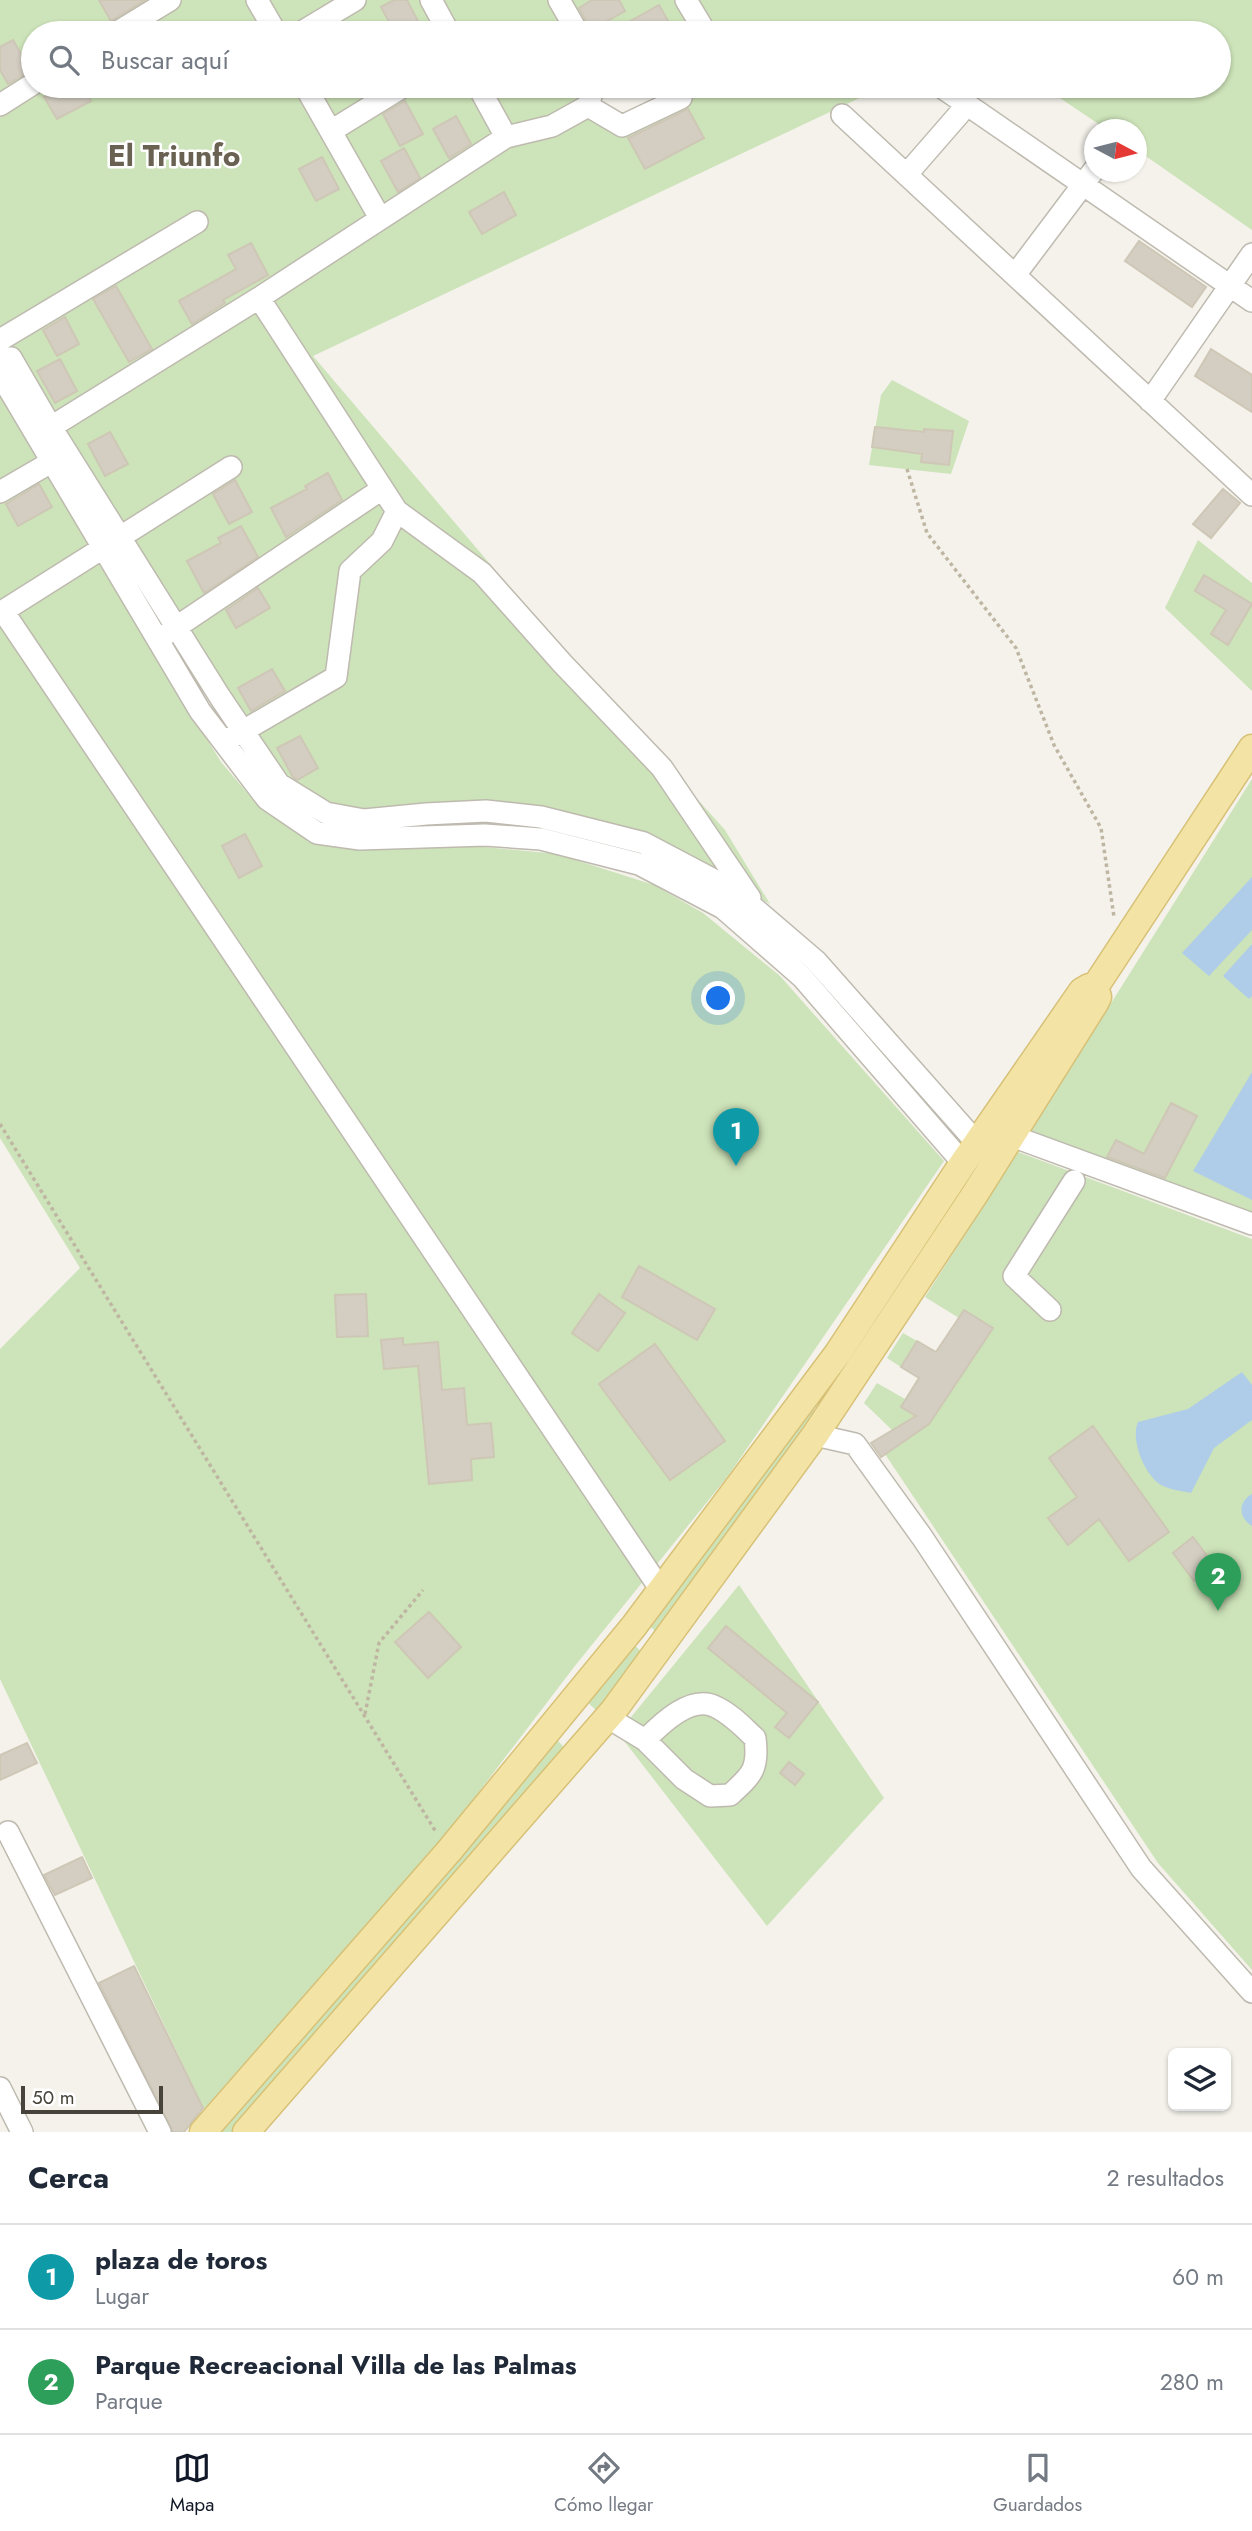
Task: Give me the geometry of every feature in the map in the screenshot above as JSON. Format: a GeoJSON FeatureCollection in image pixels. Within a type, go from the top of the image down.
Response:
{"type":"FeatureCollection","features":[{"type":"Feature","properties":{"kind":"main road"},"geometry":{"type":"LineString","coordinates":[[1095,988],[1252,748]]}},
{"type":"Feature","properties":{"kind":"main road"},"geometry":{"type":"LineString","coordinates":[[203,2132],[449,1851],[661,1590],[831,1363],[970,1153],[1082,991],[1089,987],[1095,988]]}},
{"type":"Feature","properties":{"kind":"main road"},"geometry":{"type":"LineString","coordinates":[[246,2132],[607,1717],[815,1435],[1012,1136],[1095,1003],[1098,997],[1095,988]]}},
{"type":"Feature","properties":{"kind":"street"},"geometry":{"type":"LineString","coordinates":[[136,21],[170,0]]}},
{"type":"Feature","properties":{"kind":"street"},"geometry":{"type":"LineString","coordinates":[[257,0],[269,21]]}},
{"type":"Feature","properties":{"kind":"street"},"geometry":{"type":"LineString","coordinates":[[320,21],[355,0]]}},
{"type":"Feature","properties":{"kind":"street"},"geometry":{"type":"LineString","coordinates":[[431,0],[442,21]]}},
{"type":"Feature","properties":{"kind":"street"},"geometry":{"type":"LineString","coordinates":[[559,0],[571,21]]}},
{"type":"Feature","properties":{"kind":"street"},"geometry":{"type":"LineString","coordinates":[[686,0],[699,21]]}},
{"type":"Feature","properties":{"kind":"street"},"geometry":{"type":"LineString","coordinates":[[0,105],[21,92]]}},
{"type":"Feature","properties":{"kind":"street"},"geometry":{"type":"LineString","coordinates":[[312,98],[380,218]]}},
{"type":"Feature","properties":{"kind":"street"},"geometry":{"type":"LineString","coordinates":[[331,131],[385,98]]}},
{"type":"Feature","properties":{"kind":"street"},"geometry":{"type":"LineString","coordinates":[[484,98],[506,138]]}},
{"type":"Feature","properties":{"kind":"street"},"geometry":{"type":"LineString","coordinates":[[51,427],[506,138],[552,126],[588,98]]}},
{"type":"Feature","properties":{"kind":"street"},"geometry":{"type":"LineString","coordinates":[[593,98],[622,126],[681,98]]}},
{"type":"Feature","properties":{"kind":"street"},"geometry":{"type":"LineString","coordinates":[[957,98],[1084,175]]}},
{"type":"Feature","properties":{"kind":"street"},"geometry":{"type":"LineString","coordinates":[[907,174],[967,105]]}},
{"type":"Feature","properties":{"kind":"street"},"geometry":{"type":"LineString","coordinates":[[842,115],[1252,495]]}},
{"type":"Feature","properties":{"kind":"street"},"geometry":{"type":"LineString","coordinates":[[1015,275],[1086,182]]}},
{"type":"Feature","properties":{"kind":"street"},"geometry":{"type":"LineString","coordinates":[[1094,182],[1252,301]]}},
{"type":"Feature","properties":{"kind":"street"},"geometry":{"type":"LineString","coordinates":[[0,340],[197,222]]}},
{"type":"Feature","properties":{"kind":"street"},"geometry":{"type":"LineString","coordinates":[[1150,401],[1252,254]]}},
{"type":"Feature","properties":{"kind":"street"},"geometry":{"type":"LineString","coordinates":[[258,298],[397,511],[482,573],[562,663],[662,768],[759,912]]}},
{"type":"Feature","properties":{"kind":"street"},"geometry":{"type":"LineString","coordinates":[[0,358],[11,358],[51,427],[60,457]]}},
{"type":"Feature","properties":{"kind":"street"},"geometry":{"type":"LineString","coordinates":[[0,374],[60,457],[112,543],[158,640],[200,711],[233,737],[279,784],[326,813],[364,820],[486,811],[541,817],[644,843],[733,890],[816,961],[970,1153]]}},
{"type":"Feature","properties":{"kind":"street"},"geometry":{"type":"LineString","coordinates":[[0,492],[60,457]]}},
{"type":"Feature","properties":{"kind":"street"},"geometry":{"type":"LineString","coordinates":[[231,467],[2,612],[661,1590]]}},
{"type":"Feature","properties":{"kind":"street"},"geometry":{"type":"LineString","coordinates":[[158,640],[383,489]]}},
{"type":"Feature","properties":{"kind":"street"},"geometry":{"type":"LineString","coordinates":[[233,737],[336,677],[350,572],[382,541],[397,511]]}},
{"type":"Feature","properties":{"kind":"street"},"geometry":{"type":"LineString","coordinates":[[112,543],[176,628],[267,800],[317,833],[360,839],[485,835],[541,839],[639,864],[723,908],[802,977],[970,1153]]}},
{"type":"Feature","properties":{"kind":"street"},"geometry":{"type":"LineString","coordinates":[[1012,1136],[1252,1224]]}},
{"type":"Feature","properties":{"kind":"street"},"geometry":{"type":"LineString","coordinates":[[1049,1310],[1014,1276],[1074,1181]]}},
{"type":"Feature","properties":{"kind":"street"},"geometry":{"type":"LineString","coordinates":[[815,1435],[855,1444],[922,1537],[1140,1868],[1252,1992]]}},
{"type":"Feature","properties":{"kind":"street"},"geometry":{"type":"LineString","coordinates":[[607,1717],[645,1740],[684,1779],[710,1796],[730,1795],[751,1776],[758,1758],[755,1738],[714,1705],[700,1704],[684,1710],[663,1721],[645,1740]]}},
{"type":"Feature","properties":{"kind":"street"},"geometry":{"type":"LineString","coordinates":[[8,1832],[160,2132]]}},
{"type":"Feature","properties":{"kind":"street"},"geometry":{"type":"LineString","coordinates":[[0,2088],[22,2132]]}},
{"type":"Feature","properties":{"kind":"path"},"geometry":{"type":"LineString","coordinates":[[907,469],[927,533],[1016,648],[1054,745],[1101,828],[1116,929],[1128,939]]}},
{"type":"Feature","properties":{"kind":"path"},"geometry":{"type":"LineString","coordinates":[[0,1124],[449,1851]]}},
{"type":"Feature","properties":{"kind":"path"},"geometry":{"type":"LineString","coordinates":[[365,1716],[379,1643],[423,1590]]}},
{"type":"Feature","properties":{"kind":"green space"},"geometry":{"type":"Polygon","coordinates":[[[0,0],[162,0],[127,21],[21,21],[21,85],[0,98],[0,0]]]}},
{"type":"Feature","properties":{"kind":"green space"},"geometry":{"type":"Polygon","coordinates":[[[180,0],[426,0],[437,21],[146,21],[180,0]]]}},
{"type":"Feature","properties":{"kind":"green space"},"geometry":{"type":"Polygon","coordinates":[[[437,0],[552,0],[565,21],[448,21],[437,0]]]}},
{"type":"Feature","properties":{"kind":"green space"},"geometry":{"type":"Polygon","coordinates":[[[568,0],[679,0],[692,21],[579,21],[568,0]]]}},
{"type":"Feature","properties":{"kind":"green space"},"geometry":{"type":"Polygon","coordinates":[[[692,0],[1252,0],[1252,230],[1147,157],[1147,119],[1091,119],[1060,98],[1231,98],[1231,21],[693,21],[692,0]]]}},
{"type":"Feature","properties":{"kind":"green space"},"geometry":{"type":"Polygon","coordinates":[[[21,98],[480,98],[499,134],[54,419],[0,329],[0,111],[21,98]]]}},
{"type":"Feature","properties":{"kind":"green space"},"geometry":{"type":"Polygon","coordinates":[[[491,98],[586,98],[584,102],[547,122],[509,131],[491,98]]]}},
{"type":"Feature","properties":{"kind":"green space"},"geometry":{"type":"Polygon","coordinates":[[[665,98],[860,98],[313,356],[559,645],[725,830],[770,904],[679,850],[568,815],[372,812],[318,801],[289,780],[251,732],[339,681],[353,574],[401,511],[265,300],[508,143],[588,111],[621,130],[665,98]]]}},
{"type":"Feature","properties":{"kind":"green space"},"geometry":{"type":"Polygon","coordinates":[[[257,305],[377,487],[181,619],[59,428],[257,305]]]}},
{"type":"Feature","properties":{"kind":"green space"},"geometry":{"type":"Polygon","coordinates":[[[892,380],[969,421],[951,474],[869,465],[881,395],[892,380]]]}},
{"type":"Feature","properties":{"kind":"green space"},"geometry":{"type":"Polygon","coordinates":[[[0,383],[46,459],[0,487],[0,383]]]}},
{"type":"Feature","properties":{"kind":"green space"},"geometry":{"type":"Polygon","coordinates":[[[49,475],[95,551],[0,611],[0,503],[49,475]]]}},
{"type":"Feature","properties":{"kind":"green space"},"geometry":{"type":"Polygon","coordinates":[[[381,495],[392,512],[377,539],[344,570],[330,674],[246,724],[185,627],[381,495]]]}},
{"type":"Feature","properties":{"kind":"green space"},"geometry":{"type":"Polygon","coordinates":[[[1198,540],[1252,583],[1252,691],[1165,608],[1198,540]]]}},
{"type":"Feature","properties":{"kind":"green space"},"geometry":{"type":"Polygon","coordinates":[[[97,560],[221,762],[262,810],[313,842],[474,846],[557,854],[654,885],[703,913],[780,976],[944,1161],[728,1476],[574,1667],[437,1847],[204,2109],[0,1679],[0,1349],[80,1268],[0,1138],[0,620],[97,560]]]}},
{"type":"Feature","properties":{"kind":"green space"},"geometry":{"type":"Polygon","coordinates":[[[1252,779],[1252,1219],[1030,1132],[1252,779]]]}},
{"type":"Feature","properties":{"kind":"green space"},"geometry":{"type":"Polygon","coordinates":[[[1018,1152],[1252,1239],[1252,1970],[1158,1863],[885,1454],[912,1436],[905,1423],[892,1430],[864,1403],[877,1383],[905,1399],[918,1378],[887,1358],[903,1333],[936,1352],[959,1318],[925,1297],[1018,1152]]]}},
{"type":"Feature","properties":{"kind":"green space"},"geometry":{"type":"Polygon","coordinates":[[[811,1408],[819,1414],[658,1633],[648,1625],[811,1408]]]}},
{"type":"Feature","properties":{"kind":"green space"},"geometry":{"type":"Polygon","coordinates":[[[739,1585],[884,1798],[767,1926],[618,1733],[739,1585]]]}},
{"type":"Feature","properties":{"kind":"green space"},"geometry":{"type":"Polygon","coordinates":[[[633,1644],[643,1653],[596,1710],[586,1701],[633,1644]]]}},
{"type":"Feature","properties":{"kind":"green space"},"geometry":{"type":"Polygon","coordinates":[[[556,1739],[566,1749],[235,2132],[215,2132],[556,1739]]]}},
{"type":"Feature","properties":{"kind":"water"},"geometry":{"type":"Polygon","coordinates":[[[1252,877],[1252,930],[1209,976],[1182,953],[1252,877]]]}},
{"type":"Feature","properties":{"kind":"water"},"geometry":{"type":"Polygon","coordinates":[[[1252,944],[1252,996],[1249,999],[1223,976],[1252,944]]]}},
{"type":"Feature","properties":{"kind":"water"},"geometry":{"type":"Polygon","coordinates":[[[1252,1072],[1252,1200],[1193,1171],[1252,1072]]]}},
{"type":"Feature","properties":{"kind":"water"},"geometry":{"type":"Polygon","coordinates":[[[1242,1372],[1252,1385],[1252,1420],[1214,1448],[1191,1493],[1166,1487],[1156,1481],[1145,1467],[1138,1448],[1138,1422],[1188,1409],[1242,1372]]]}},
{"type":"Feature","properties":{"kind":"water"},"geometry":{"type":"Polygon","coordinates":[[[1252,1494],[1252,1526],[1242,1514],[1242,1505],[1252,1494]]]}},
{"type":"Feature","properties":{"kind":"building"},"geometry":{"type":"Polygon","coordinates":[[[99,0],[145,0],[111,21],[99,0]]]}},
{"type":"Feature","properties":{"kind":"building"},"geometry":{"type":"Polygon","coordinates":[[[394,0],[407,0],[418,21],[389,21],[381,7],[394,0]]]}},
{"type":"Feature","properties":{"kind":"building"},"geometry":{"type":"Polygon","coordinates":[[[592,0],[619,0],[625,11],[607,21],[586,21],[579,8],[592,0]]]}},
{"type":"Feature","properties":{"kind":"building"},"geometry":{"type":"Polygon","coordinates":[[[659,5],[668,21],[630,21],[659,5]]]}},
{"type":"Feature","properties":{"kind":"building"},"geometry":{"type":"Polygon","coordinates":[[[13,40],[21,54],[21,77],[8,84],[0,70],[0,47],[13,40]]]}},
{"type":"Feature","properties":{"kind":"building"},"geometry":{"type":"Polygon","coordinates":[[[45,98],[89,98],[91,101],[57,119],[45,98]]]}},
{"type":"Feature","properties":{"kind":"building"},"geometry":{"type":"Polygon","coordinates":[[[405,101],[423,134],[400,146],[383,114],[405,101]]]}},
{"type":"Feature","properties":{"kind":"building"},"geometry":{"type":"Polygon","coordinates":[[[688,109],[704,138],[645,169],[628,138],[688,109]]]}},
{"type":"Feature","properties":{"kind":"building"},"geometry":{"type":"Polygon","coordinates":[[[456,116],[471,144],[449,158],[433,129],[456,116]]]}},
{"type":"Feature","properties":{"kind":"building"},"geometry":{"type":"Polygon","coordinates":[[[404,148],[420,178],[398,192],[381,161],[404,148]]]}},
{"type":"Feature","properties":{"kind":"building"},"geometry":{"type":"Polygon","coordinates":[[[322,157],[339,189],[316,201],[299,169],[322,157]]]}},
{"type":"Feature","properties":{"kind":"building"},"geometry":{"type":"Polygon","coordinates":[[[504,192],[516,215],[482,234],[469,212],[504,192]]]}},
{"type":"Feature","properties":{"kind":"building"},"geometry":{"type":"Polygon","coordinates":[[[1139,241],[1206,287],[1192,307],[1125,261],[1139,241]]]}},
{"type":"Feature","properties":{"kind":"building"},"geometry":{"type":"Polygon","coordinates":[[[251,243],[268,275],[223,300],[225,303],[192,324],[179,301],[236,269],[228,255],[251,243]]]}},
{"type":"Feature","properties":{"kind":"building"},"geometry":{"type":"Polygon","coordinates":[[[116,286],[152,349],[129,362],[93,299],[116,286]]]}},
{"type":"Feature","properties":{"kind":"building"},"geometry":{"type":"Polygon","coordinates":[[[65,317],[79,344],[57,356],[43,330],[65,317]]]}},
{"type":"Feature","properties":{"kind":"building"},"geometry":{"type":"Polygon","coordinates":[[[1211,349],[1252,375],[1252,412],[1195,376],[1211,349]]]}},
{"type":"Feature","properties":{"kind":"building"},"geometry":{"type":"Polygon","coordinates":[[[60,359],[77,391],[55,403],[37,371],[60,359]]]}},
{"type":"Feature","properties":{"kind":"building"},"geometry":{"type":"Polygon","coordinates":[[[875,427],[924,432],[924,429],[953,431],[949,465],[921,462],[922,454],[872,447],[875,427]]]}},
{"type":"Feature","properties":{"kind":"building"},"geometry":{"type":"Polygon","coordinates":[[[110,432],[128,464],[105,476],[88,444],[110,432]]]}},
{"type":"Feature","properties":{"kind":"building"},"geometry":{"type":"Polygon","coordinates":[[[328,473],[342,500],[286,537],[271,508],[307,489],[305,486],[328,473]]]}},
{"type":"Feature","properties":{"kind":"building"},"geometry":{"type":"Polygon","coordinates":[[[235,480],[252,512],[229,524],[213,494],[235,480]]]}},
{"type":"Feature","properties":{"kind":"building"},"geometry":{"type":"Polygon","coordinates":[[[39,484],[52,507],[18,526],[6,504],[39,484]]]}},
{"type":"Feature","properties":{"kind":"building"},"geometry":{"type":"Polygon","coordinates":[[[1223,489],[1240,503],[1211,538],[1193,524],[1223,489]]]}},
{"type":"Feature","properties":{"kind":"building"},"geometry":{"type":"Polygon","coordinates":[[[241,526],[258,557],[204,593],[187,561],[221,543],[218,538],[241,526]]]}},
{"type":"Feature","properties":{"kind":"building"},"geometry":{"type":"Polygon","coordinates":[[[1204,575],[1252,604],[1228,645],[1211,634],[1226,610],[1195,591],[1204,575]]]}},
{"type":"Feature","properties":{"kind":"building"},"geometry":{"type":"Polygon","coordinates":[[[258,588],[270,608],[236,628],[226,610],[258,588]]]}},
{"type":"Feature","properties":{"kind":"building"},"geometry":{"type":"Polygon","coordinates":[[[272,669],[285,691],[251,711],[238,688],[272,669]]]}},
{"type":"Feature","properties":{"kind":"building"},"geometry":{"type":"Polygon","coordinates":[[[300,736],[318,768],[297,780],[277,748],[300,736]]]}},
{"type":"Feature","properties":{"kind":"building"},"geometry":{"type":"Polygon","coordinates":[[[245,834],[262,866],[239,878],[222,846],[245,834]]]}},
{"type":"Feature","properties":{"kind":"building"},"geometry":{"type":"Polygon","coordinates":[[[1171,1103],[1197,1116],[1165,1178],[1107,1157],[1116,1140],[1144,1154],[1171,1103]]]}},
{"type":"Feature","properties":{"kind":"building"},"geometry":{"type":"Polygon","coordinates":[[[639,1266],[715,1309],[697,1340],[622,1297],[639,1266]]]}},
{"type":"Feature","properties":{"kind":"building"},"geometry":{"type":"Polygon","coordinates":[[[366,1294],[368,1336],[337,1337],[335,1295],[366,1294]]]}},
{"type":"Feature","properties":{"kind":"building"},"geometry":{"type":"Polygon","coordinates":[[[599,1294],[625,1313],[598,1351],[572,1333],[599,1294]]]}},
{"type":"Feature","properties":{"kind":"building"},"geometry":{"type":"Polygon","coordinates":[[[964,1310],[993,1328],[929,1424],[881,1457],[871,1443],[916,1416],[901,1407],[919,1378],[901,1367],[917,1341],[936,1352],[964,1310]]]}},
{"type":"Feature","properties":{"kind":"building"},"geometry":{"type":"Polygon","coordinates":[[[403,1338],[403,1345],[438,1342],[442,1390],[464,1388],[467,1425],[491,1423],[494,1457],[471,1459],[472,1480],[429,1484],[418,1366],[384,1369],[381,1340],[403,1338]]]}},
{"type":"Feature","properties":{"kind":"building"},"geometry":{"type":"Polygon","coordinates":[[[655,1344],[725,1441],[670,1480],[599,1384],[655,1344]]]}},
{"type":"Feature","properties":{"kind":"building"},"geometry":{"type":"Polygon","coordinates":[[[1093,1426],[1169,1532],[1129,1561],[1099,1519],[1068,1545],[1048,1518],[1077,1497],[1049,1458],[1093,1426]]]}},
{"type":"Feature","properties":{"kind":"building"},"geometry":{"type":"Polygon","coordinates":[[[1193,1537],[1214,1565],[1194,1581],[1173,1553],[1193,1537]]]}},
{"type":"Feature","properties":{"kind":"building"},"geometry":{"type":"Polygon","coordinates":[[[429,1612],[461,1647],[428,1678],[395,1642],[429,1612]]]}},
{"type":"Feature","properties":{"kind":"building"},"geometry":{"type":"Polygon","coordinates":[[[726,1626],[818,1702],[789,1738],[775,1727],[787,1713],[708,1648],[726,1626]]]}},
{"type":"Feature","properties":{"kind":"building"},"geometry":{"type":"Polygon","coordinates":[[[27,1743],[37,1763],[0,1780],[0,1755],[27,1743]]]}},
{"type":"Feature","properties":{"kind":"building"},"geometry":{"type":"Polygon","coordinates":[[[789,1762],[804,1774],[795,1785],[780,1773],[789,1762]]]}},
{"type":"Feature","properties":{"kind":"building"},"geometry":{"type":"Polygon","coordinates":[[[82,1857],[92,1878],[55,1895],[44,1875],[82,1857]]]}},
{"type":"Feature","properties":{"kind":"building"},"geometry":{"type":"Polygon","coordinates":[[[134,1966],[203,2108],[184,2132],[173,2132],[99,1983],[134,1966]]]}},
{"type":"Feature","properties":{"kind":"place","name":"plaza de toros"},"geometry":{"type":"Point","coordinates":[736,1166]}},
{"type":"Feature","properties":{"kind":"place","name":"Parque Recreacional Villa de las Palmas"},"geometry":{"type":"Point","coordinates":[1218,1611]}},
{"type":"Feature","properties":{"kind":"district","name":"El Triunfo"},"geometry":{"type":"Point","coordinates":[174,155]}}]}
